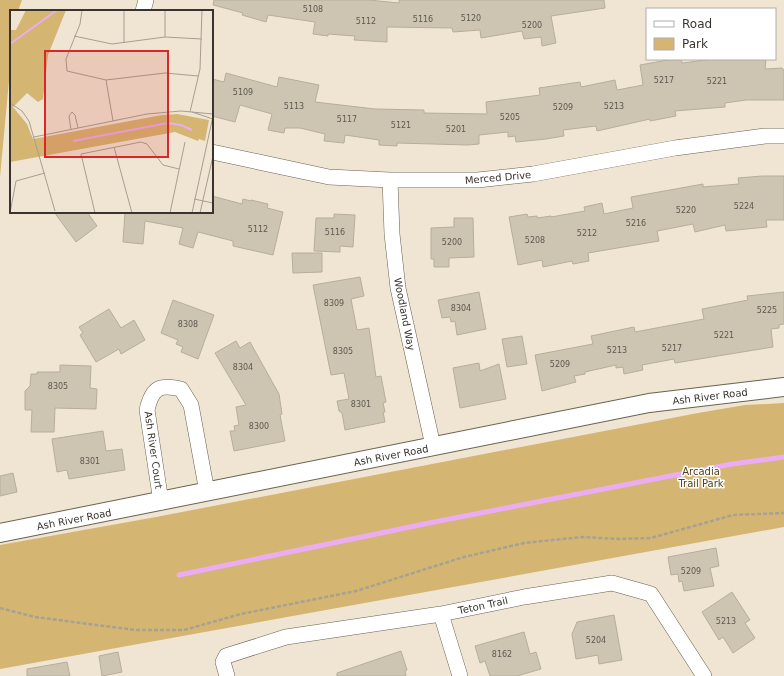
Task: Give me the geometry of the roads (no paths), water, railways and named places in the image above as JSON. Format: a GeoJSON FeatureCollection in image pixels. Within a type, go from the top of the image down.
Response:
{"type":"FeatureCollection","features":[{"type":"Feature","properties":{"kind":"street"},"geometry":{"type":"LineString","coordinates":[[143,10],[146,0]]}},
{"type":"Feature","properties":{"kind":"street","name":"Merced Drive"},"geometry":{"type":"LineString","coordinates":[[213,152],[329,177],[390,180],[478,180],[525,175],[675,148],[765,136],[784,136]]}},
{"type":"Feature","properties":{"kind":"street","name":"Woodland Way"},"geometry":{"type":"LineString","coordinates":[[390,180],[392,234],[398,288],[432,446]]}},
{"type":"Feature","properties":{"kind":"street","name":"Ash River Court"},"geometry":{"type":"LineString","coordinates":[[161,502],[147,410],[150,397],[156,390],[167,386],[181,389],[192,405],[207,492]]}},
{"type":"Feature","properties":{"kind":"street","name":"Ash River Road"},"geometry":{"type":"LineString","coordinates":[[0,533],[161,502],[649,403],[784,386]]}},
{"type":"Feature","properties":{"kind":"street","name":"Teton Trail"},"geometry":{"type":"LineString","coordinates":[[225,669],[226,656],[286,637],[441,614],[524,597],[612,583],[651,594],[704,676]]}},
{"type":"Feature","properties":{"kind":"street"},"geometry":{"type":"LineString","coordinates":[[441,614],[460,676]]}},
{"type":"Feature","properties":{"kind":"waterway"},"geometry":{"type":"LineString","coordinates":[[179,575],[429,523],[732,464],[784,457]]}},
{"type":"Feature","properties":{"kind":"park label","name":"Arcadia Trail Park"},"geometry":{"type":"Point","coordinates":[701,476]}}]}
